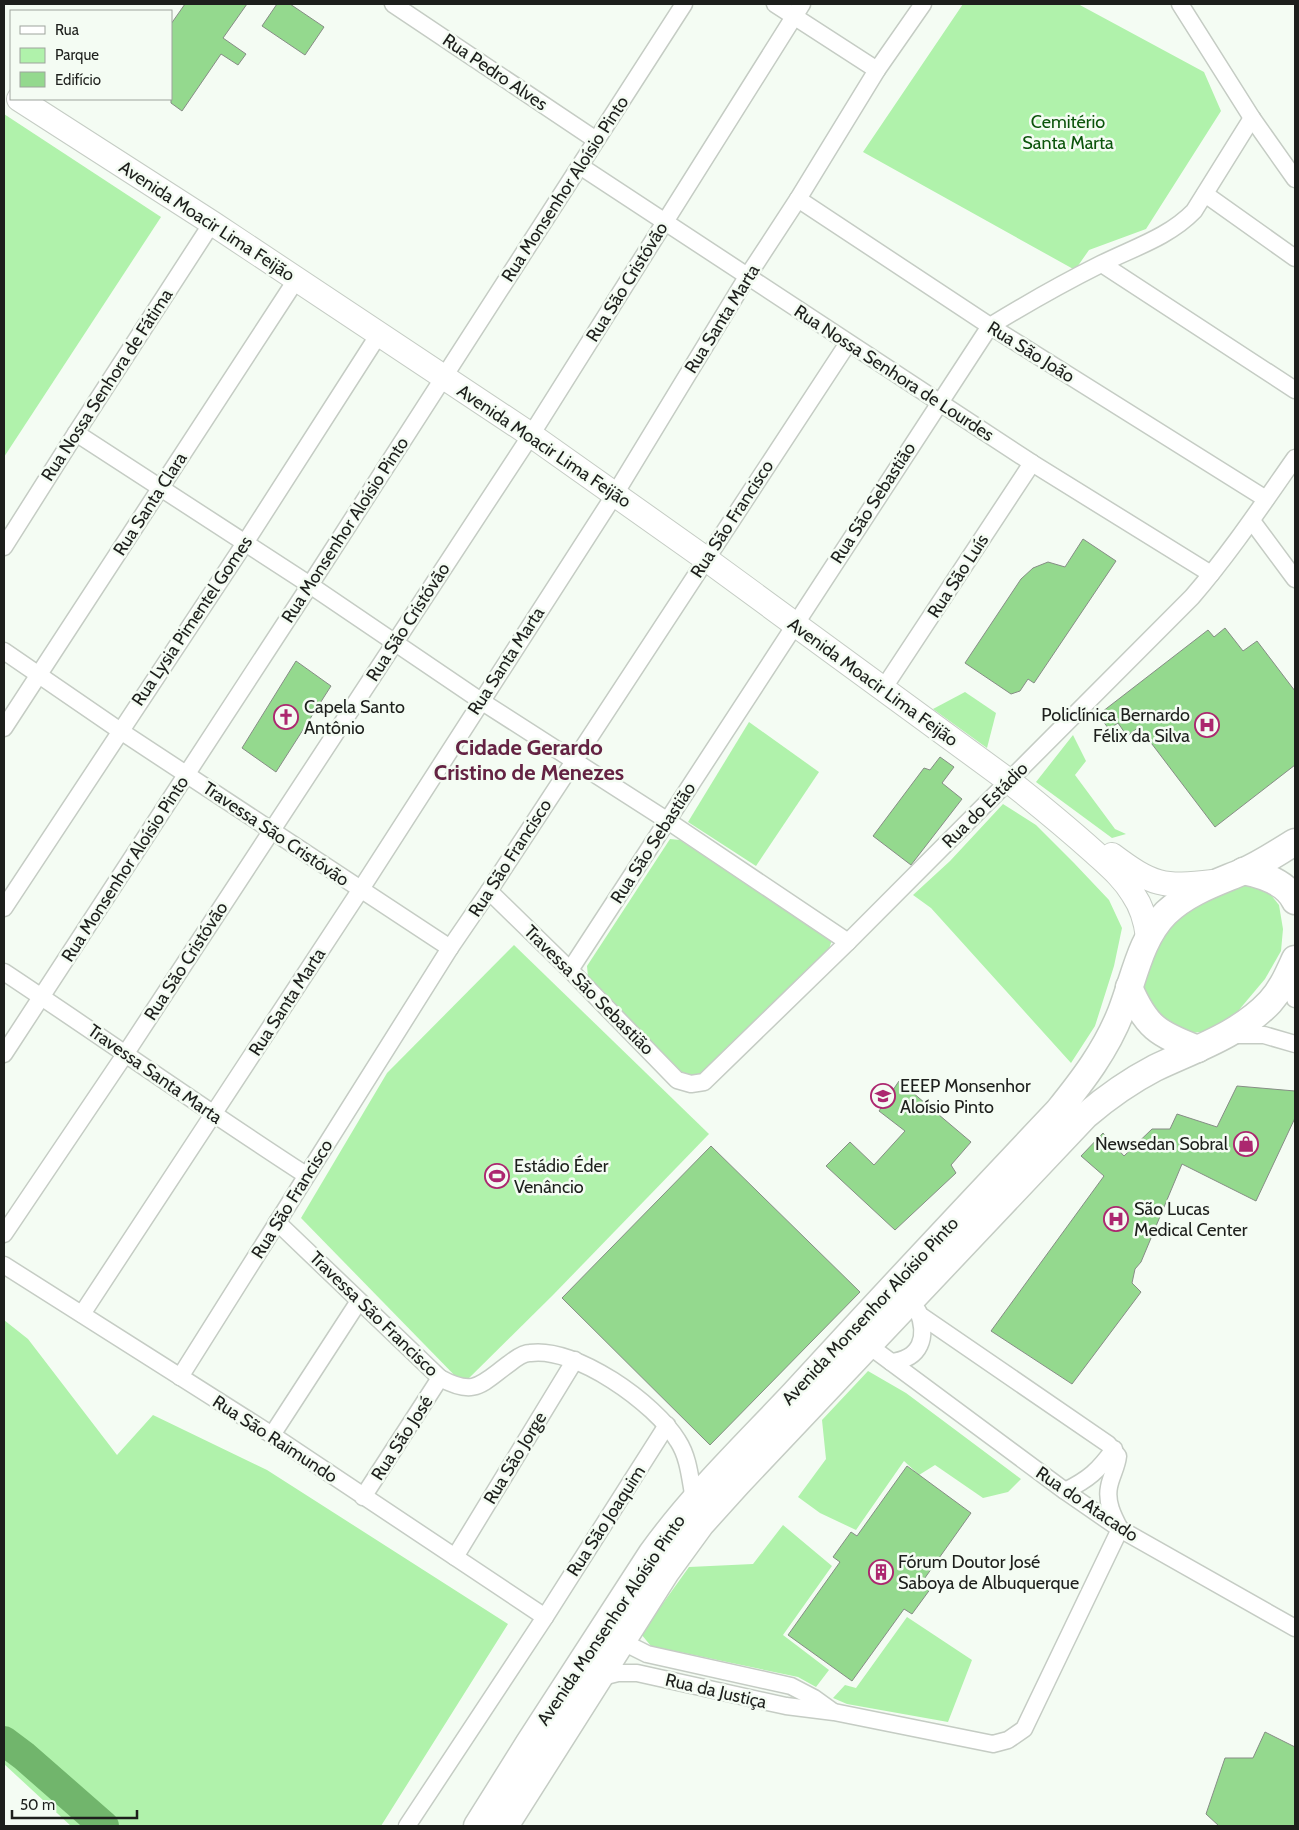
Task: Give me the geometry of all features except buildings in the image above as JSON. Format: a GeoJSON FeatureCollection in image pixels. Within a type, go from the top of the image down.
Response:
{"type":"FeatureCollection","features":[{"type":"Feature","properties":{"kind":"main road","name":"Avenida Moacir Lima Feijão"},"geometry":{"type":"LineString","coordinates":[[21,100],[212,223],[531,435],[706,559],[1053,815]]}},
{"type":"Feature","properties":{"kind":"main road"},"geometry":{"type":"LineString","coordinates":[[1053,815],[1146,878],[1164,884],[1184,886],[1217,881]]}},
{"type":"Feature","properties":{"kind":"main road"},"geometry":{"type":"LineString","coordinates":[[1053,815],[1119,876],[1132,892],[1146,920],[1148,936]]}},
{"type":"Feature","properties":{"kind":"main road","name":"Avenida Monsenhor Aloísio Pinto"},"geometry":{"type":"LineString","coordinates":[[477,1826],[652,1552],[694,1499],[1058,1111],[1098,1060],[1121,1012],[1148,936],[1166,914],[1186,898],[1217,881],[1243,871],[1295,842]]}},
{"type":"Feature","properties":{"kind":"main road"},"geometry":{"type":"LineString","coordinates":[[1243,871],[1256,874],[1281,885],[1295,901]]}},
{"type":"Feature","properties":{"kind":"main road","name":"Avenida Monsenhor Aloísio Pinto"},"geometry":{"type":"LineString","coordinates":[[505,1826],[621,1641],[666,1572],[701,1524],[868,1345],[917,1306],[1085,1116],[1099,1104],[1154,1069],[1228,1035],[1261,1011],[1271,1001],[1280,990],[1292,966]]}},
{"type":"Feature","properties":{"kind":"main road"},"geometry":{"type":"LineString","coordinates":[[1129,987],[1137,1006],[1146,1020],[1158,1031],[1198,1049]]}},
{"type":"Feature","properties":{"kind":"street","name":"Rua Pedro Alves"},"geometry":{"type":"LineString","coordinates":[[394,4],[596,140]]}},
{"type":"Feature","properties":{"kind":"street","name":"Rua Monsenhor Aloísio Pinto"},"geometry":{"type":"LineString","coordinates":[[4,1054],[310,585],[684,4]]}},
{"type":"Feature","properties":{"kind":"street"},"geometry":{"type":"LineString","coordinates":[[775,4],[798,10],[877,70]]}},
{"type":"Feature","properties":{"kind":"street","name":"Rua Santa Marta"},"geometry":{"type":"LineString","coordinates":[[82,1314],[360,890],[615,494],[747,277],[798,199],[877,70],[923,4]]}},
{"type":"Feature","properties":{"kind":"street"},"geometry":{"type":"LineString","coordinates":[[1180,4],[1252,118],[1295,178]]}},
{"type":"Feature","properties":{"kind":"street","name":"Rua São Cristóvão"},"geometry":{"type":"LineString","coordinates":[[4,1234],[126,1053],[531,435],[798,10]]}},
{"type":"Feature","properties":{"kind":"street","name":"Rua São Sebastião"},"geometry":{"type":"LineString","coordinates":[[570,970],[990,326],[1102,264],[1182,224],[1194,211],[1252,118]]}},
{"type":"Feature","properties":{"kind":"street","name":"Rua Nossa Senhora de Lourdes"},"geometry":{"type":"LineString","coordinates":[[580,166],[1032,463],[1211,574]]}},
{"type":"Feature","properties":{"kind":"street"},"geometry":{"type":"LineString","coordinates":[[1205,194],[1295,258]]}},
{"type":"Feature","properties":{"kind":"street","name":"Rua São João"},"geometry":{"type":"LineString","coordinates":[[798,199],[990,326],[1266,499]]}},
{"type":"Feature","properties":{"kind":"street","name":"Rua Nossa Senhora de Fátima"},"geometry":{"type":"LineString","coordinates":[[4,547],[212,223]]}},
{"type":"Feature","properties":{"kind":"street"},"geometry":{"type":"LineString","coordinates":[[1102,264],[1295,390]]}},
{"type":"Feature","properties":{"kind":"street","name":"Rua Santa Clara"},"geometry":{"type":"LineString","coordinates":[[4,728],[296,280]]}},
{"type":"Feature","properties":{"kind":"street","name":"Rua Lysia Pimentel Gomes"},"geometry":{"type":"LineString","coordinates":[[4,908],[245,543],[379,334]]}},
{"type":"Feature","properties":{"kind":"street","name":"Rua São Francisco"},"geometry":{"type":"LineString","coordinates":[[180,1377],[450,948],[848,343]]}},
{"type":"Feature","properties":{"kind":"street"},"geometry":{"type":"LineString","coordinates":[[76,433],[668,821],[848,942]]}},
{"type":"Feature","properties":{"kind":"street","name":"Rua do Estádio"},"geometry":{"type":"LineString","coordinates":[[691,1084],[704,1082],[848,942],[1192,596],[1252,521],[1295,458]]}},
{"type":"Feature","properties":{"kind":"street","name":"Rua São Luís"},"geometry":{"type":"LineString","coordinates":[[883,689],[1032,463]]}},
{"type":"Feature","properties":{"kind":"street"},"geometry":{"type":"LineString","coordinates":[[1252,521],[1295,580]]}},
{"type":"Feature","properties":{"kind":"street","name":"Travessa São Cristóvão"},"geometry":{"type":"LineString","coordinates":[[4,651],[271,831],[450,948]]}},
{"type":"Feature","properties":{"kind":"street","name":"Travessa São Sebastião"},"geometry":{"type":"LineString","coordinates":[[489,891],[570,970],[677,1080],[691,1084]]}},
{"type":"Feature","properties":{"kind":"street"},"geometry":{"type":"LineString","coordinates":[[1292,966],[1295,999]]}},
{"type":"Feature","properties":{"kind":"street","name":"Travessa Santa Marta"},"geometry":{"type":"LineString","coordinates":[[4,972],[126,1053],[212,1114],[306,1175]]}},
{"type":"Feature","properties":{"kind":"street"},"geometry":{"type":"LineString","coordinates":[[1228,1035],[1264,1035],[1295,1044]]}},
{"type":"Feature","properties":{"kind":"street","name":"Travessa São Francisco"},"geometry":{"type":"LineString","coordinates":[[278,1222],[440,1378],[455,1387],[468,1388],[480,1385],[528,1352],[547,1353],[576,1360]]}},
{"type":"Feature","properties":{"kind":"street","name":"Rua São Raimundo"},"geometry":{"type":"LineString","coordinates":[[4,1265],[272,1435],[545,1617]]}},
{"type":"Feature","properties":{"kind":"street"},"geometry":{"type":"LineString","coordinates":[[272,1435],[359,1301]]}},
{"type":"Feature","properties":{"kind":"street"},"geometry":{"type":"LineString","coordinates":[[891,1362],[906,1359],[917,1350],[923,1334],[917,1306]]}},
{"type":"Feature","properties":{"kind":"street"},"geometry":{"type":"LineString","coordinates":[[917,1306],[1114,1450],[1118,1456],[1117,1465],[1109,1487],[1109,1499],[1111,1511],[1120,1529]]}},
{"type":"Feature","properties":{"kind":"street","name":"Rua do Atacado"},"geometry":{"type":"LineString","coordinates":[[868,1345],[1065,1491],[1120,1529],[1295,1628]]}},
{"type":"Feature","properties":{"kind":"street"},"geometry":{"type":"LineString","coordinates":[[576,1360],[619,1384],[653,1411],[667,1426],[679,1442],[686,1458],[694,1499]]}},
{"type":"Feature","properties":{"kind":"street","name":"Rua São Jorge"},"geometry":{"type":"LineString","coordinates":[[455,1557],[576,1360]]}},
{"type":"Feature","properties":{"kind":"street","name":"Rua São José"},"geometry":{"type":"LineString","coordinates":[[364,1497],[440,1378]]}},
{"type":"Feature","properties":{"kind":"street","name":"Rua São Joaquim"},"geometry":{"type":"LineString","coordinates":[[407,1826],[545,1617],[667,1426]]}},
{"type":"Feature","properties":{"kind":"street"},"geometry":{"type":"LineString","coordinates":[[1065,1491],[1084,1482],[1098,1470],[1114,1450]]}},
{"type":"Feature","properties":{"kind":"street","name":"Rua da Justiça"},"geometry":{"type":"LineString","coordinates":[[598,1678],[618,1673],[637,1673],[786,1706],[834,1712],[993,1744],[1008,1740],[1024,1729],[1120,1529]]}},
{"type":"Feature","properties":{"kind":"street","name":"Rua da Justiça"},"geometry":{"type":"LineString","coordinates":[[621,1641],[647,1654],[791,1686],[814,1698],[834,1712]]}},
{"type":"Feature","properties":{"kind":"green space","name":"Cemitério Santa Marta"},"geometry":{"type":"Polygon","coordinates":[[[963,4],[1078,4],[1204,72],[1221,111],[1146,229],[1089,250],[1075,270],[863,152],[963,4]]]}},
{"type":"Feature","properties":{"kind":"green space"},"geometry":{"type":"Polygon","coordinates":[[[4,114],[161,217],[4,457],[4,114]]]}},
{"type":"Feature","properties":{"kind":"green space"},"geometry":{"type":"Polygon","coordinates":[[[965,692],[996,713],[987,748],[933,709],[965,692]]]}},
{"type":"Feature","properties":{"kind":"green space"},"geometry":{"type":"Polygon","coordinates":[[[749,722],[819,772],[756,866],[688,822],[749,722]]]}},
{"type":"Feature","properties":{"kind":"green space"},"geometry":{"type":"Polygon","coordinates":[[[1073,735],[1086,761],[1075,775],[1115,829],[1126,834],[1112,838],[1036,782],[1073,735]]]}},
{"type":"Feature","properties":{"kind":"green space"},"geometry":{"type":"Polygon","coordinates":[[[1003,804],[1036,825],[1074,863],[1109,900],[1122,928],[1114,966],[1095,1026],[1071,1063],[931,908],[913,895],[950,861],[1003,804]]]}},
{"type":"Feature","properties":{"kind":"green space"},"geometry":{"type":"Polygon","coordinates":[[[670,839],[680,840],[832,940],[828,952],[706,1074],[684,1076],[588,977],[587,966],[670,839]]]}},
{"type":"Feature","properties":{"kind":"green space"},"geometry":{"type":"Polygon","coordinates":[[[1257,883],[1279,905],[1283,929],[1281,951],[1265,979],[1228,1023],[1210,1031],[1182,1034],[1166,1025],[1142,995],[1145,963],[1156,938],[1217,889],[1257,883]]]}},
{"type":"Feature","properties":{"kind":"green space","name":"Estádio Éder Venâncio"},"geometry":{"type":"Polygon","coordinates":[[[514,945],[709,1134],[553,1295],[463,1384],[301,1218],[387,1073],[514,945]]]}},
{"type":"Feature","properties":{"kind":"green space"},"geometry":{"type":"Polygon","coordinates":[[[4,1320],[28,1339],[117,1455],[153,1415],[267,1470],[508,1624],[381,1826],[71,1826],[4,1764],[4,1320]]]}},
{"type":"Feature","properties":{"kind":"green space"},"geometry":{"type":"Polygon","coordinates":[[[868,1371],[906,1393],[1021,1479],[1008,1492],[983,1498],[935,1465],[919,1475],[904,1461],[856,1530],[820,1513],[798,1497],[826,1459],[822,1420],[868,1371]]]}},
{"type":"Feature","properties":{"kind":"green space"},"geometry":{"type":"Polygon","coordinates":[[[783,1525],[832,1566],[783,1635],[829,1670],[816,1687],[798,1677],[651,1646],[641,1634],[689,1567],[753,1564],[783,1525]]]}},
{"type":"Feature","properties":{"kind":"green space"},"geometry":{"type":"Polygon","coordinates":[[[907,1617],[972,1660],[948,1722],[847,1704],[833,1698],[845,1685],[856,1688],[907,1617]]]}},
{"type":"Feature","properties":{"kind":"waterway"},"geometry":{"type":"LineString","coordinates":[[4,1741],[24,1756],[104,1826]]}},
{"type":"Feature","properties":{"kind":"place","name":"Capela Santo Antônio"},"geometry":{"type":"Point","coordinates":[286,717]}},
{"type":"Feature","properties":{"kind":"place","name":"Policlínica Bernardo Félix da Silva"},"geometry":{"type":"Point","coordinates":[1207,725]}},
{"type":"Feature","properties":{"kind":"place","name":"EEEP Monsenhor Aloísio Pinto"},"geometry":{"type":"Point","coordinates":[883,1096]}},
{"type":"Feature","properties":{"kind":"place","name":"Newsedan Sobral"},"geometry":{"type":"Point","coordinates":[1246,1144]}},
{"type":"Feature","properties":{"kind":"place","name":"Estádio Éder Venâncio"},"geometry":{"type":"Point","coordinates":[497,1176]}},
{"type":"Feature","properties":{"kind":"place","name":"São Lucas Medical Center"},"geometry":{"type":"Point","coordinates":[1116,1219]}},
{"type":"Feature","properties":{"kind":"place","name":"Fórum Doutor José Saboya de Albuquerque"},"geometry":{"type":"Point","coordinates":[881,1572]}},
{"type":"Feature","properties":{"kind":"district","name":"Cidade Gerardo Cristino de Menezes"},"geometry":{"type":"Point","coordinates":[529,760]}}]}
